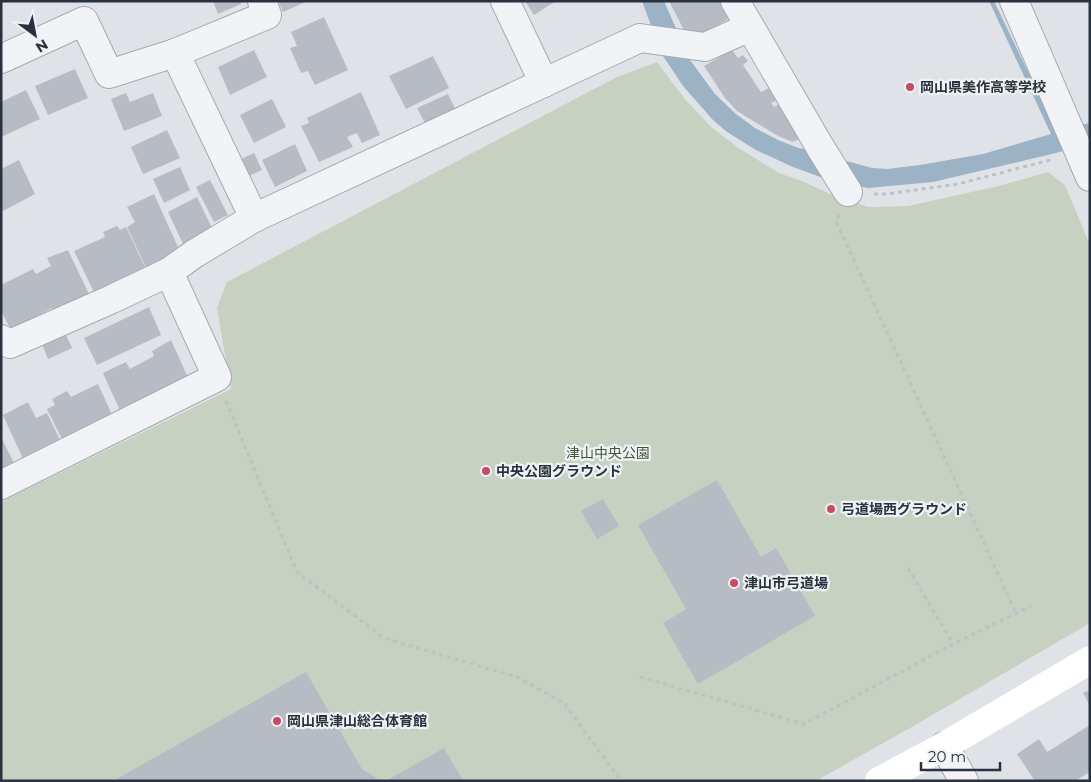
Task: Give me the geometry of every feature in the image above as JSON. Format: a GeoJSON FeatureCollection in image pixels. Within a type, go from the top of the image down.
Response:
{"type":"FeatureCollection","features":[{"type":"Feature","properties":{"kind":"street"},"geometry":{"type":"LineString","coordinates":[[1,59],[84,21],[109,74],[175,53],[267,15],[262,1]]}},
{"type":"Feature","properties":{"kind":"street"},"geometry":{"type":"LineString","coordinates":[[504,1],[544,83]]}},
{"type":"Feature","properties":{"kind":"street"},"geometry":{"type":"LineString","coordinates":[[735,1],[848,192]]}},
{"type":"Feature","properties":{"kind":"street"},"geometry":{"type":"LineString","coordinates":[[1014,1],[1090,177]]}},
{"type":"Feature","properties":{"kind":"street"},"geometry":{"type":"LineString","coordinates":[[1,339],[10,344],[112,299],[169,272],[194,254],[254,218],[640,38],[705,47],[750,27]]}},
{"type":"Feature","properties":{"kind":"street"},"geometry":{"type":"LineString","coordinates":[[175,53],[254,218]]}},
{"type":"Feature","properties":{"kind":"street"},"geometry":{"type":"LineString","coordinates":[[1,485],[217,377],[169,272]]}},
{"type":"Feature","properties":{"kind":"street"},"geometry":{"type":"LineString","coordinates":[[879,781],[944,746],[1090,660]]}},
{"type":"Feature","properties":{"kind":"street"},"geometry":{"type":"LineString","coordinates":[[944,746],[964,781]]}},
{"type":"Feature","properties":{"kind":"path"},"geometry":{"type":"LineString","coordinates":[[1016,613],[836,221],[848,192],[886,194],[958,184],[1078,152]]}},
{"type":"Feature","properties":{"kind":"path"},"geometry":{"type":"LineString","coordinates":[[217,377],[297,572],[384,638],[517,677],[564,703],[621,781]]}},
{"type":"Feature","properties":{"kind":"path"},"geometry":{"type":"LineString","coordinates":[[908,568],[953,644]]}},
{"type":"Feature","properties":{"kind":"path"},"geometry":{"type":"LineString","coordinates":[[640,677],[804,724],[953,644],[1030,606]]}},
{"type":"Feature","properties":{"kind":"green space","name":"津山中央公園"},"geometry":{"type":"Polygon","coordinates":[[[657,62],[684,98],[711,127],[740,149],[779,173],[868,207],[908,206],[999,186],[1048,172],[1065,185],[1090,245],[1090,623],[816,781],[1,781],[1,502],[231,389],[217,308],[227,282],[617,77],[657,62]]]}},
{"type":"Feature","properties":{"kind":"water"},"geometry":{"type":"Polygon","coordinates":[[[642,1],[664,1],[690,60],[715,94],[736,114],[755,128],[796,147],[872,168],[887,169],[983,154],[1051,134],[989,1],[994,1],[1056,130],[1090,123],[1090,143],[1056,153],[933,182],[868,188],[834,182],[793,167],[756,150],[727,132],[713,120],[683,86],[661,53],[642,1]]]}},
{"type":"Feature","properties":{"kind":"building"},"geometry":{"type":"Polygon","coordinates":[[[213,1],[240,1],[241,4],[218,14],[213,1]]]}},
{"type":"Feature","properties":{"kind":"building"},"geometry":{"type":"Polygon","coordinates":[[[278,1],[308,1],[283,12],[278,1]]]}},
{"type":"Feature","properties":{"kind":"building"},"geometry":{"type":"Polygon","coordinates":[[[525,1],[556,1],[534,15],[525,1]]]}},
{"type":"Feature","properties":{"kind":"building"},"geometry":{"type":"Polygon","coordinates":[[[669,1],[725,1],[733,16],[718,25],[720,29],[703,39],[687,36],[669,1]]]}},
{"type":"Feature","properties":{"kind":"building"},"geometry":{"type":"Polygon","coordinates":[[[324,17],[348,70],[315,85],[308,71],[301,73],[290,48],[297,46],[291,32],[324,17]]]}},
{"type":"Feature","properties":{"kind":"building"},"geometry":{"type":"Polygon","coordinates":[[[254,50],[267,77],[230,95],[218,67],[254,50]]]}},
{"type":"Feature","properties":{"kind":"building"},"geometry":{"type":"Polygon","coordinates":[[[732,50],[738,58],[743,55],[748,61],[743,65],[761,92],[771,87],[776,101],[771,103],[774,107],[781,103],[801,138],[793,142],[778,136],[737,111],[725,98],[704,66],[732,50]]]}},
{"type":"Feature","properties":{"kind":"building"},"geometry":{"type":"Polygon","coordinates":[[[433,56],[449,88],[406,109],[389,76],[433,56]]]}},
{"type":"Feature","properties":{"kind":"building"},"geometry":{"type":"Polygon","coordinates":[[[75,69],[88,98],[48,115],[35,86],[75,69]]]}},
{"type":"Feature","properties":{"kind":"building"},"geometry":{"type":"Polygon","coordinates":[[[26,90],[40,119],[1,137],[1,102],[26,90]]]}},
{"type":"Feature","properties":{"kind":"building"},"geometry":{"type":"Polygon","coordinates":[[[361,92],[380,135],[362,143],[357,133],[347,137],[353,147],[319,162],[301,126],[309,123],[307,118],[361,92]]]}},
{"type":"Feature","properties":{"kind":"building"},"geometry":{"type":"Polygon","coordinates":[[[126,93],[130,102],[153,93],[162,116],[124,131],[111,99],[126,93]]]}},
{"type":"Feature","properties":{"kind":"building"},"geometry":{"type":"Polygon","coordinates":[[[448,94],[456,111],[426,125],[417,108],[448,94]]]}},
{"type":"Feature","properties":{"kind":"building"},"geometry":{"type":"Polygon","coordinates":[[[272,99],[286,127],[254,143],[240,115],[272,99]]]}},
{"type":"Feature","properties":{"kind":"building"},"geometry":{"type":"Polygon","coordinates":[[[167,130],[180,158],[143,174],[131,147],[167,130]]]}},
{"type":"Feature","properties":{"kind":"building"},"geometry":{"type":"Polygon","coordinates":[[[295,144],[307,171],[275,187],[262,160],[295,144]]]}},
{"type":"Feature","properties":{"kind":"building"},"geometry":{"type":"Polygon","coordinates":[[[254,153],[262,170],[247,177],[239,160],[254,153]]]}},
{"type":"Feature","properties":{"kind":"building"},"geometry":{"type":"Polygon","coordinates":[[[19,160],[35,194],[3,211],[1,208],[1,169],[19,160]]]}},
{"type":"Feature","properties":{"kind":"building"},"geometry":{"type":"Polygon","coordinates":[[[180,167],[190,190],[164,203],[153,179],[180,167]]]}},
{"type":"Feature","properties":{"kind":"building"},"geometry":{"type":"Polygon","coordinates":[[[210,180],[228,215],[214,222],[196,187],[210,180]]]}},
{"type":"Feature","properties":{"kind":"building"},"geometry":{"type":"Polygon","coordinates":[[[154,194],[183,258],[149,274],[127,227],[135,222],[127,207],[154,194]]]}},
{"type":"Feature","properties":{"kind":"building"},"geometry":{"type":"Polygon","coordinates":[[[197,197],[213,230],[183,244],[168,212],[197,197]]]}},
{"type":"Feature","properties":{"kind":"building"},"geometry":{"type":"Polygon","coordinates":[[[117,226],[120,230],[126,227],[145,267],[94,292],[74,251],[105,237],[103,232],[117,226]]]}},
{"type":"Feature","properties":{"kind":"building"},"geometry":{"type":"Polygon","coordinates":[[[68,250],[89,294],[55,312],[52,308],[11,330],[1,311],[1,285],[33,269],[36,274],[51,266],[47,258],[68,250]]]}},
{"type":"Feature","properties":{"kind":"building"},"geometry":{"type":"Polygon","coordinates":[[[149,307],[161,335],[97,365],[84,338],[149,307]]]}},
{"type":"Feature","properties":{"kind":"building"},"geometry":{"type":"Polygon","coordinates":[[[65,333],[72,348],[48,359],[42,344],[65,333]]]}},
{"type":"Feature","properties":{"kind":"building"},"geometry":{"type":"Polygon","coordinates":[[[171,340],[190,382],[122,415],[103,373],[126,362],[130,369],[154,356],[152,351],[171,340]]]}},
{"type":"Feature","properties":{"kind":"building"},"geometry":{"type":"Polygon","coordinates":[[[98,384],[113,417],[63,441],[47,409],[55,405],[52,399],[67,391],[71,397],[98,384]]]}},
{"type":"Feature","properties":{"kind":"building"},"geometry":{"type":"Polygon","coordinates":[[[28,402],[36,418],[47,413],[62,444],[24,461],[3,415],[28,402]]]}},
{"type":"Feature","properties":{"kind":"building"},"geometry":{"type":"Polygon","coordinates":[[[1,437],[15,465],[1,472],[1,437]]]}},
{"type":"Feature","properties":{"kind":"building","name":"津山市弓道場"},"geometry":{"type":"Polygon","coordinates":[[[717,480],[761,557],[776,548],[815,616],[698,684],[663,623],[686,609],[638,525],[717,480]]]}},
{"type":"Feature","properties":{"kind":"building"},"geometry":{"type":"Polygon","coordinates":[[[603,499],[619,526],[597,539],[581,511],[603,499]]]}},
{"type":"Feature","properties":{"kind":"building","name":"岡山県津山総合体育館"},"geometry":{"type":"Polygon","coordinates":[[[306,672],[362,769],[381,781],[113,781],[306,672]]]}},
{"type":"Feature","properties":{"kind":"building"},"geometry":{"type":"Polygon","coordinates":[[[1090,690],[1090,706],[1083,693],[1090,690]]]}},
{"type":"Feature","properties":{"kind":"building"},"geometry":{"type":"Polygon","coordinates":[[[1090,725],[1090,775],[1088,773],[1075,781],[1035,781],[1017,754],[1039,739],[1047,752],[1090,725]]]}},
{"type":"Feature","properties":{"kind":"building","name":"岡山県津山総合体育館"},"geometry":{"type":"Polygon","coordinates":[[[444,748],[463,781],[386,781],[444,748]]]}},
{"type":"Feature","properties":{"kind":"place","name":"岡山県美作高等学校"},"geometry":{"type":"Point","coordinates":[910,87]}},
{"type":"Feature","properties":{"kind":"place","name":"中央公園グラウンド"},"geometry":{"type":"Point","coordinates":[486,471]}},
{"type":"Feature","properties":{"kind":"place","name":"弓道場西グラウンド"},"geometry":{"type":"Point","coordinates":[831,509]}},
{"type":"Feature","properties":{"kind":"place","name":"津山市弓道場"},"geometry":{"type":"Point","coordinates":[734,583]}},
{"type":"Feature","properties":{"kind":"place","name":"岡山県津山総合体育館"},"geometry":{"type":"Point","coordinates":[277,721]}}]}
